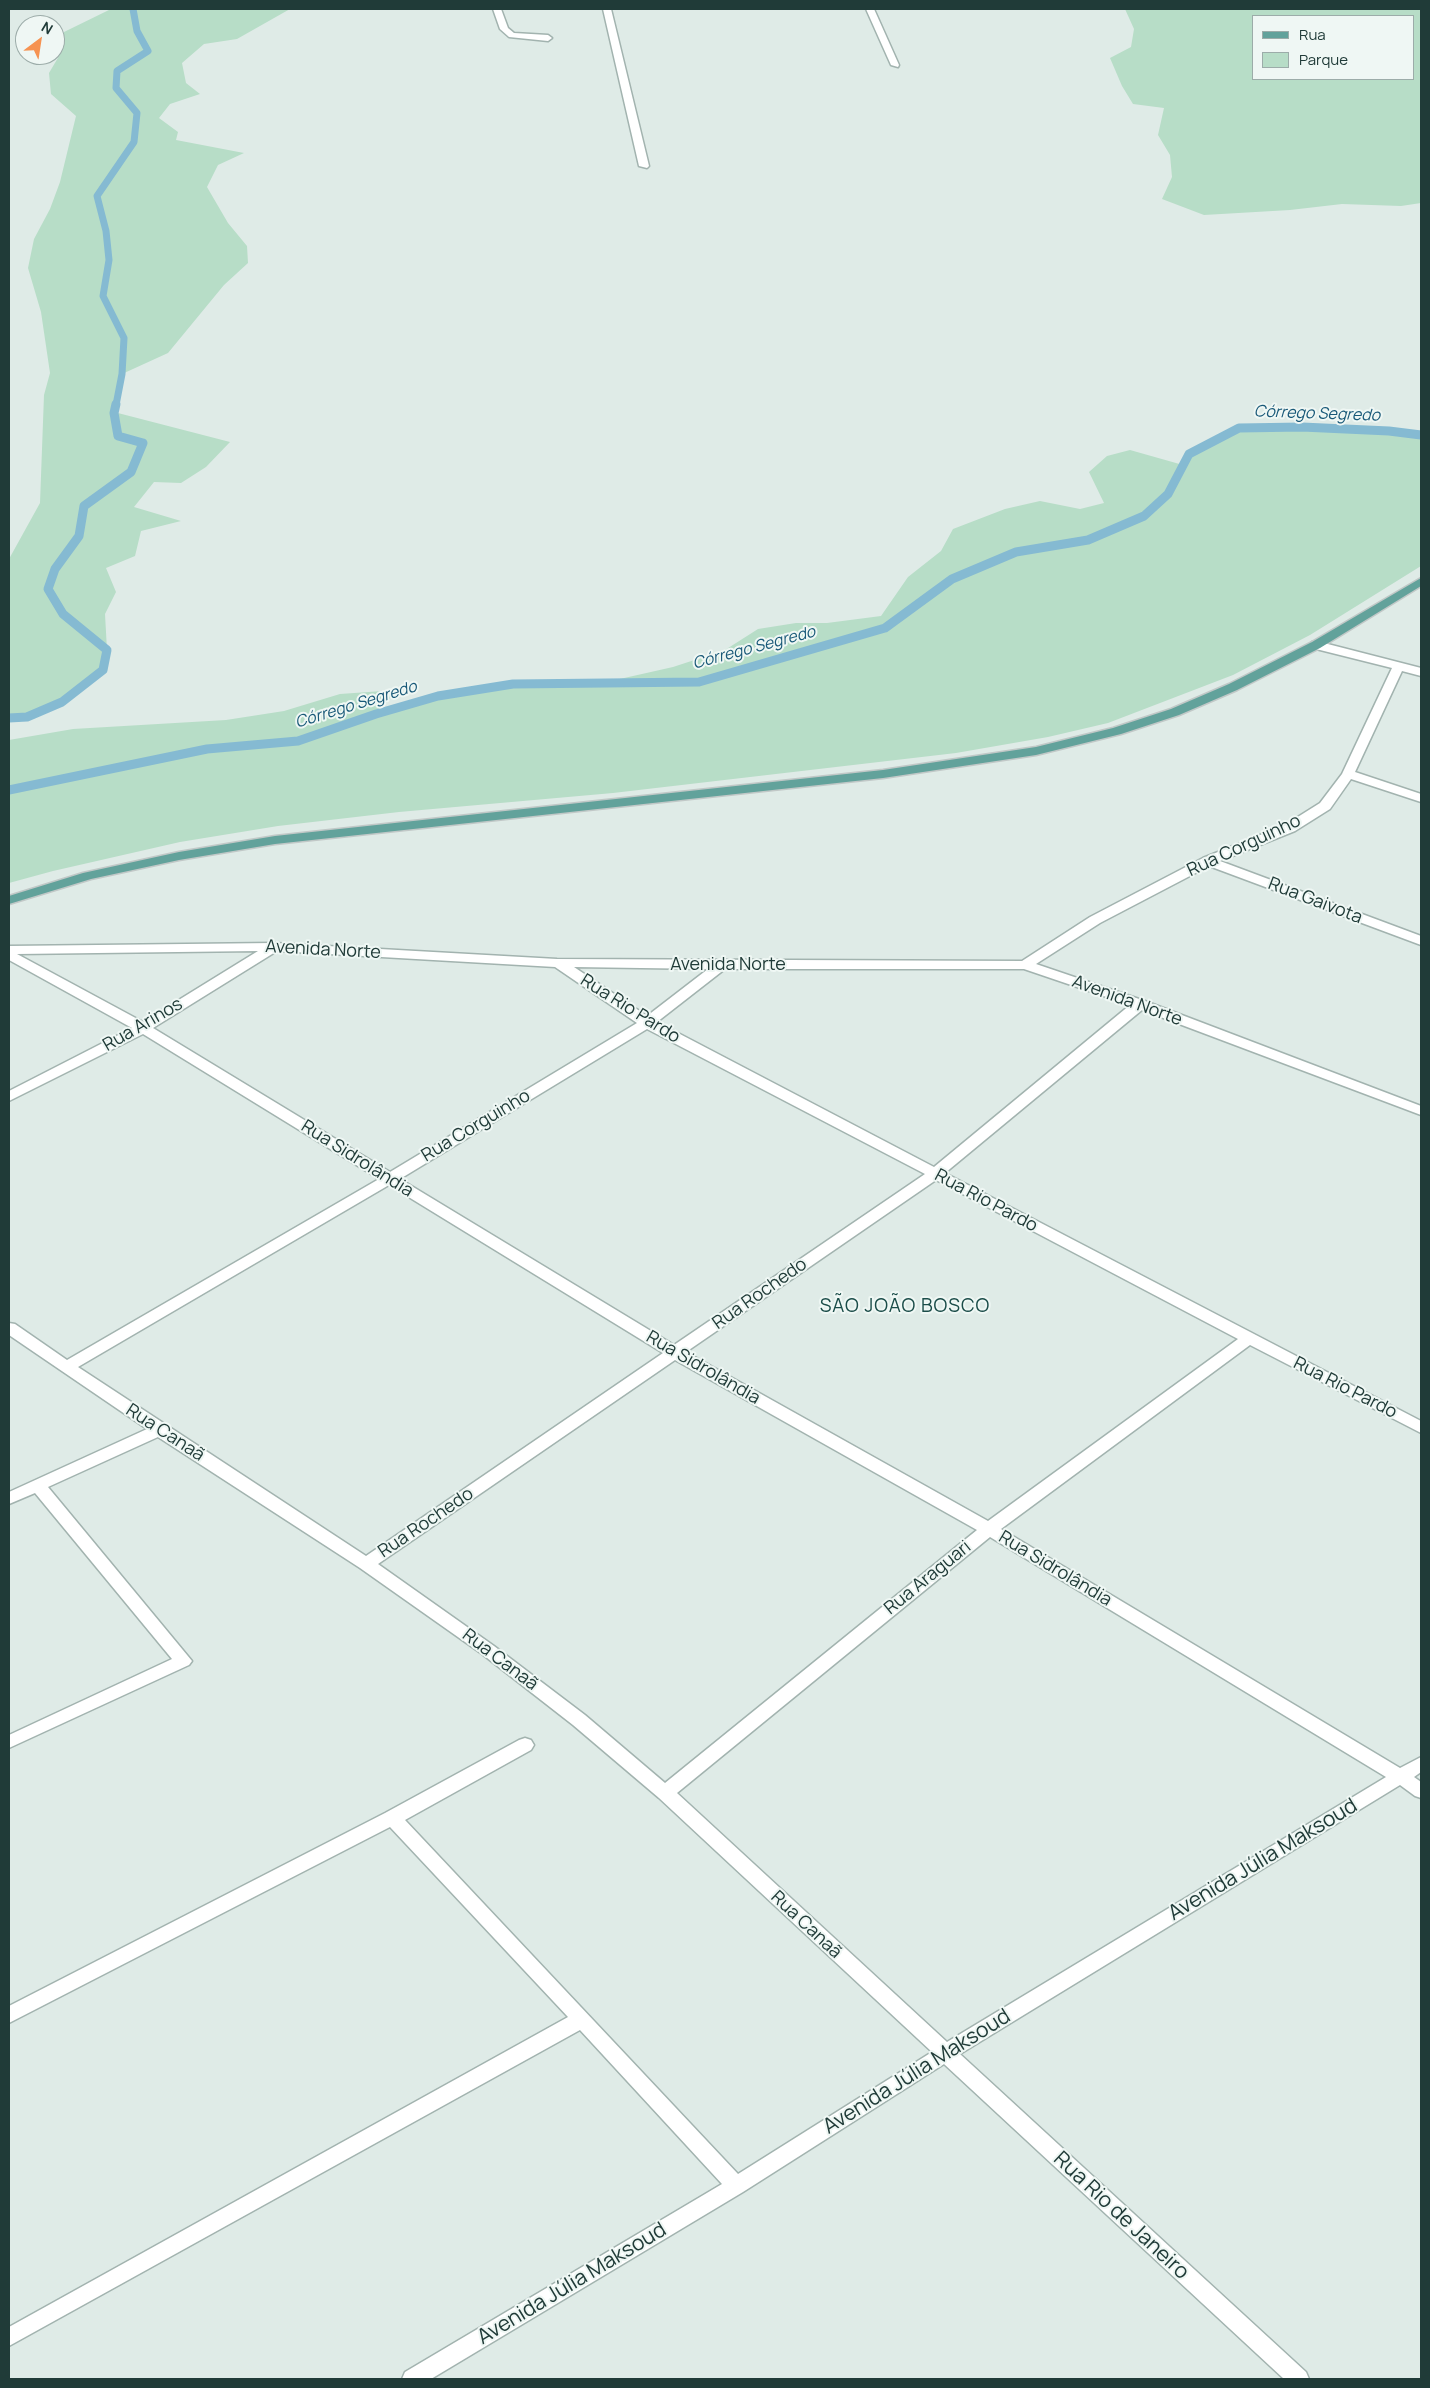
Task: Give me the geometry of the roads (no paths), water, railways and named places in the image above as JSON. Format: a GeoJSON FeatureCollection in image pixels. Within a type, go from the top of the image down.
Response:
{"type":"FeatureCollection","features":[{"type":"Feature","properties":{"kind":"main road"},"geometry":{"type":"LineString","coordinates":[[9,900],[88,876],[179,856],[275,840],[883,774],[1036,751],[1117,731],[1175,712],[1233,687],[1316,645],[1421,581]]}},
{"type":"Feature","properties":{"kind":"street"},"geometry":{"type":"LineString","coordinates":[[498,9],[504,30],[512,35],[548,38]]}},
{"type":"Feature","properties":{"kind":"street"},"geometry":{"type":"LineString","coordinates":[[608,9],[644,166]]}},
{"type":"Feature","properties":{"kind":"street"},"geometry":{"type":"LineString","coordinates":[[870,9],[895,65]]}},
{"type":"Feature","properties":{"kind":"street"},"geometry":{"type":"LineString","coordinates":[[1316,645],[1421,672]]}},
{"type":"Feature","properties":{"kind":"street","name":"Rua Corguinho"},"geometry":{"type":"LineString","coordinates":[[1025,965],[1095,920],[1208,861],[1290,828],[1325,806],[1348,774],[1399,665]]}},
{"type":"Feature","properties":{"kind":"street"},"geometry":{"type":"LineString","coordinates":[[1348,774],[1421,798]]}},
{"type":"Feature","properties":{"kind":"street","name":"Rua Gaivota"},"geometry":{"type":"LineString","coordinates":[[1208,861],[1421,941]]}},
{"type":"Feature","properties":{"kind":"street","name":"Avenida Norte"},"geometry":{"type":"LineString","coordinates":[[9,950],[274,947],[557,963],[1025,965],[1140,1004],[1421,1111]]}},
{"type":"Feature","properties":{"kind":"street","name":"Rua Arinos"},"geometry":{"type":"LineString","coordinates":[[9,1097],[143,1028],[274,947]]}},
{"type":"Feature","properties":{"kind":"street","name":"Rua Sidrolândia"},"geometry":{"type":"LineString","coordinates":[[9,955],[143,1028],[675,1353],[989,1529],[1401,1776],[1421,1791]]}},
{"type":"Feature","properties":{"kind":"street","name":"Rua Rio Pardo"},"geometry":{"type":"LineString","coordinates":[[557,963],[647,1023],[1421,1428]]}},
{"type":"Feature","properties":{"kind":"street","name":"Rua Corguinho"},"geometry":{"type":"LineString","coordinates":[[67,1367],[389,1179],[647,1023],[722,965]]}},
{"type":"Feature","properties":{"kind":"street","name":"Rua Rochedo"},"geometry":{"type":"LineString","coordinates":[[366,1564],[935,1174],[1140,1004]]}},
{"type":"Feature","properties":{"kind":"street","name":"Rua Canaã"},"geometry":{"type":"LineString","coordinates":[[9,1328],[159,1430],[366,1564],[496,1656],[579,1720],[664,1793],[944,2054]]}},
{"type":"Feature","properties":{"kind":"street","name":"Rua Araguari"},"geometry":{"type":"LineString","coordinates":[[664,1793],[989,1529],[1249,1338]]}},
{"type":"Feature","properties":{"kind":"street"},"geometry":{"type":"LineString","coordinates":[[9,1498],[159,1430]]}},
{"type":"Feature","properties":{"kind":"street"},"geometry":{"type":"LineString","coordinates":[[9,1742],[183,1660],[38,1485]]}},
{"type":"Feature","properties":{"kind":"street"},"geometry":{"type":"LineString","coordinates":[[9,2015],[392,1818],[525,1745]]}},
{"type":"Feature","properties":{"kind":"street","name":"Avenida Júlia Maksoud"},"geometry":{"type":"LineString","coordinates":[[414,2379],[736,2186],[944,2054],[1421,1764]]}},
{"type":"Feature","properties":{"kind":"street"},"geometry":{"type":"LineString","coordinates":[[392,1818],[582,2019],[736,2186]]}},
{"type":"Feature","properties":{"kind":"street"},"geometry":{"type":"LineString","coordinates":[[9,2337],[582,2019]]}},
{"type":"Feature","properties":{"kind":"street","name":"Rua Rio de Janeiro"},"geometry":{"type":"LineString","coordinates":[[944,2054],[1298,2379]]}},
{"type":"Feature","properties":{"kind":"waterway"},"geometry":{"type":"LineString","coordinates":[[116,405],[122,374],[124,338],[103,296],[109,260],[106,231],[97,196],[134,142],[137,113],[116,88],[117,71],[148,51],[137,31],[133,9]]}},
{"type":"Feature","properties":{"kind":"waterway"},"geometry":{"type":"LineString","coordinates":[[9,718],[27,717],[62,702],[103,670],[107,650],[63,614],[48,589],[55,569],[79,536],[84,506],[131,472],[143,443],[118,436],[114,413],[116,404]]}},
{"type":"Feature","properties":{"kind":"waterway","name":"Córrego Segredo"},"geometry":{"type":"LineString","coordinates":[[9,790],[207,749],[298,741],[376,714],[438,696],[513,684],[699,682],[885,628],[952,579],[1016,552],[1088,540],[1144,516],[1168,494],[1189,454],[1239,428],[1302,427],[1389,431],[1421,435]]}},
{"type":"Feature","properties":{"kind":"district","name":"SÃO JOÃO BOSCO"},"geometry":{"type":"Point","coordinates":[905,1307]}}]}
